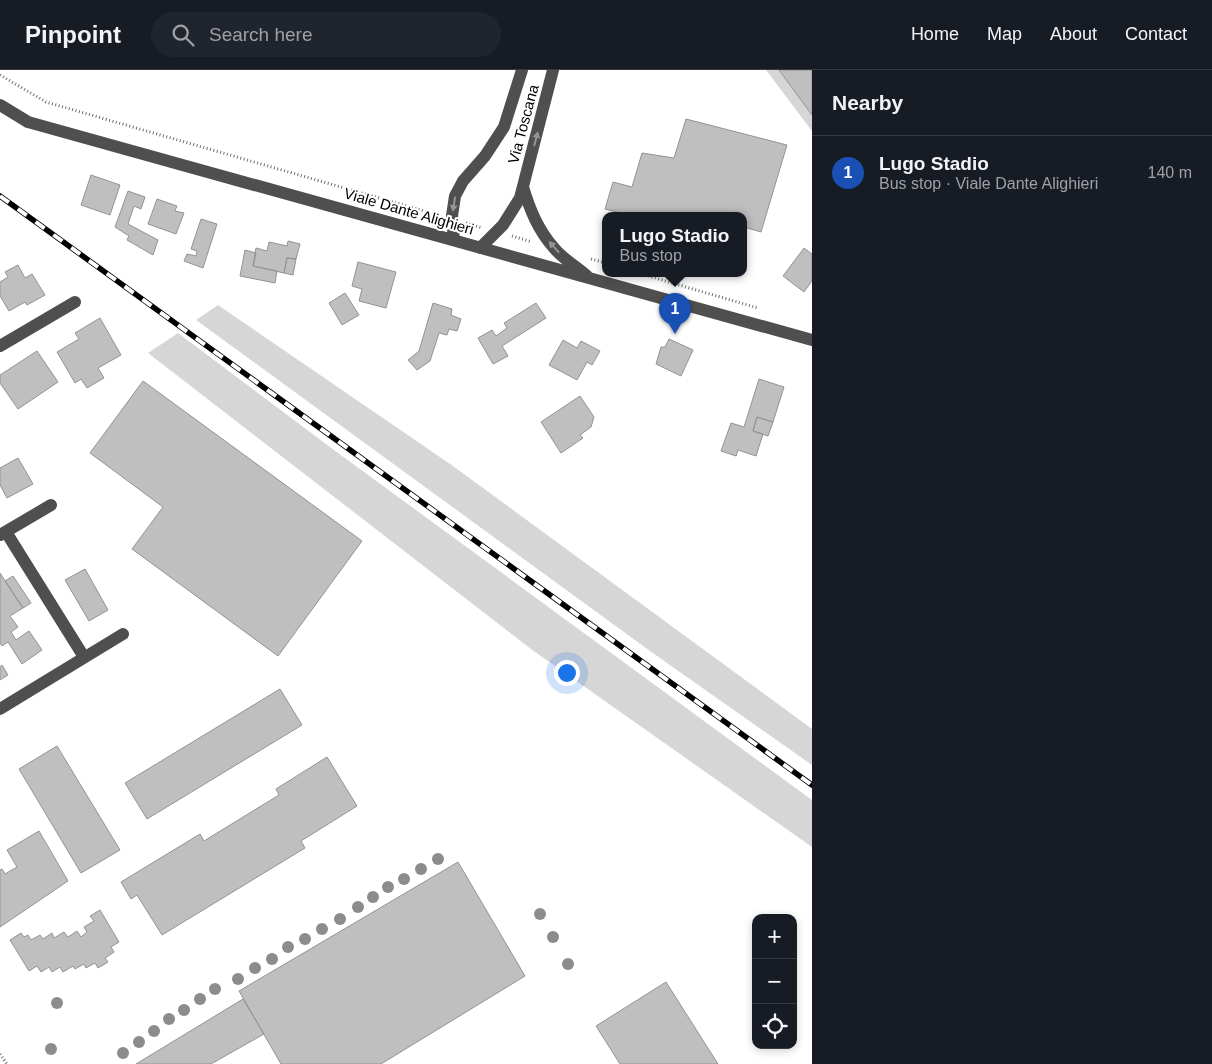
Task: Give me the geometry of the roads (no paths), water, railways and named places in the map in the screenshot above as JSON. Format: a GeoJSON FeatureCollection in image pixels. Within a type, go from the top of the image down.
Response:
{"type":"FeatureCollection","features":[{"type":"Feature","properties":{"kind":"street","name":"Via Toscana"},"geometry":{"type":"LineString","coordinates":[[454,240],[455,196],[463,181],[485,156],[504,128],[522,70]]}},
{"type":"Feature","properties":{"kind":"street","name":"Via Toscana"},"geometry":{"type":"LineString","coordinates":[[480,248],[503,225],[520,198],[553,70]]}},
{"type":"Feature","properties":{"kind":"street","name":"Viale Dante Alighieri"},"geometry":{"type":"LineString","coordinates":[[0,105],[28,122],[812,340]]}},
{"type":"Feature","properties":{"kind":"street","name":"Via Toscana"},"geometry":{"type":"LineString","coordinates":[[523,186],[530,209],[539,227],[554,248],[591,279]]}},
{"type":"Feature","properties":{"kind":"street"},"geometry":{"type":"LineString","coordinates":[[0,346],[75,302]]}},
{"type":"Feature","properties":{"kind":"street"},"geometry":{"type":"LineString","coordinates":[[51,505],[3,534],[84,657]]}},
{"type":"Feature","properties":{"kind":"street"},"geometry":{"type":"LineString","coordinates":[[0,708],[123,634]]}},
{"type":"Feature","properties":{"kind":"railway"},"geometry":{"type":"LineString","coordinates":[[0,196],[812,785]]}},
{"type":"Feature","properties":{"kind":"place","name":"Lugo Stadio"},"geometry":{"type":"Point","coordinates":[675,334]}}]}
